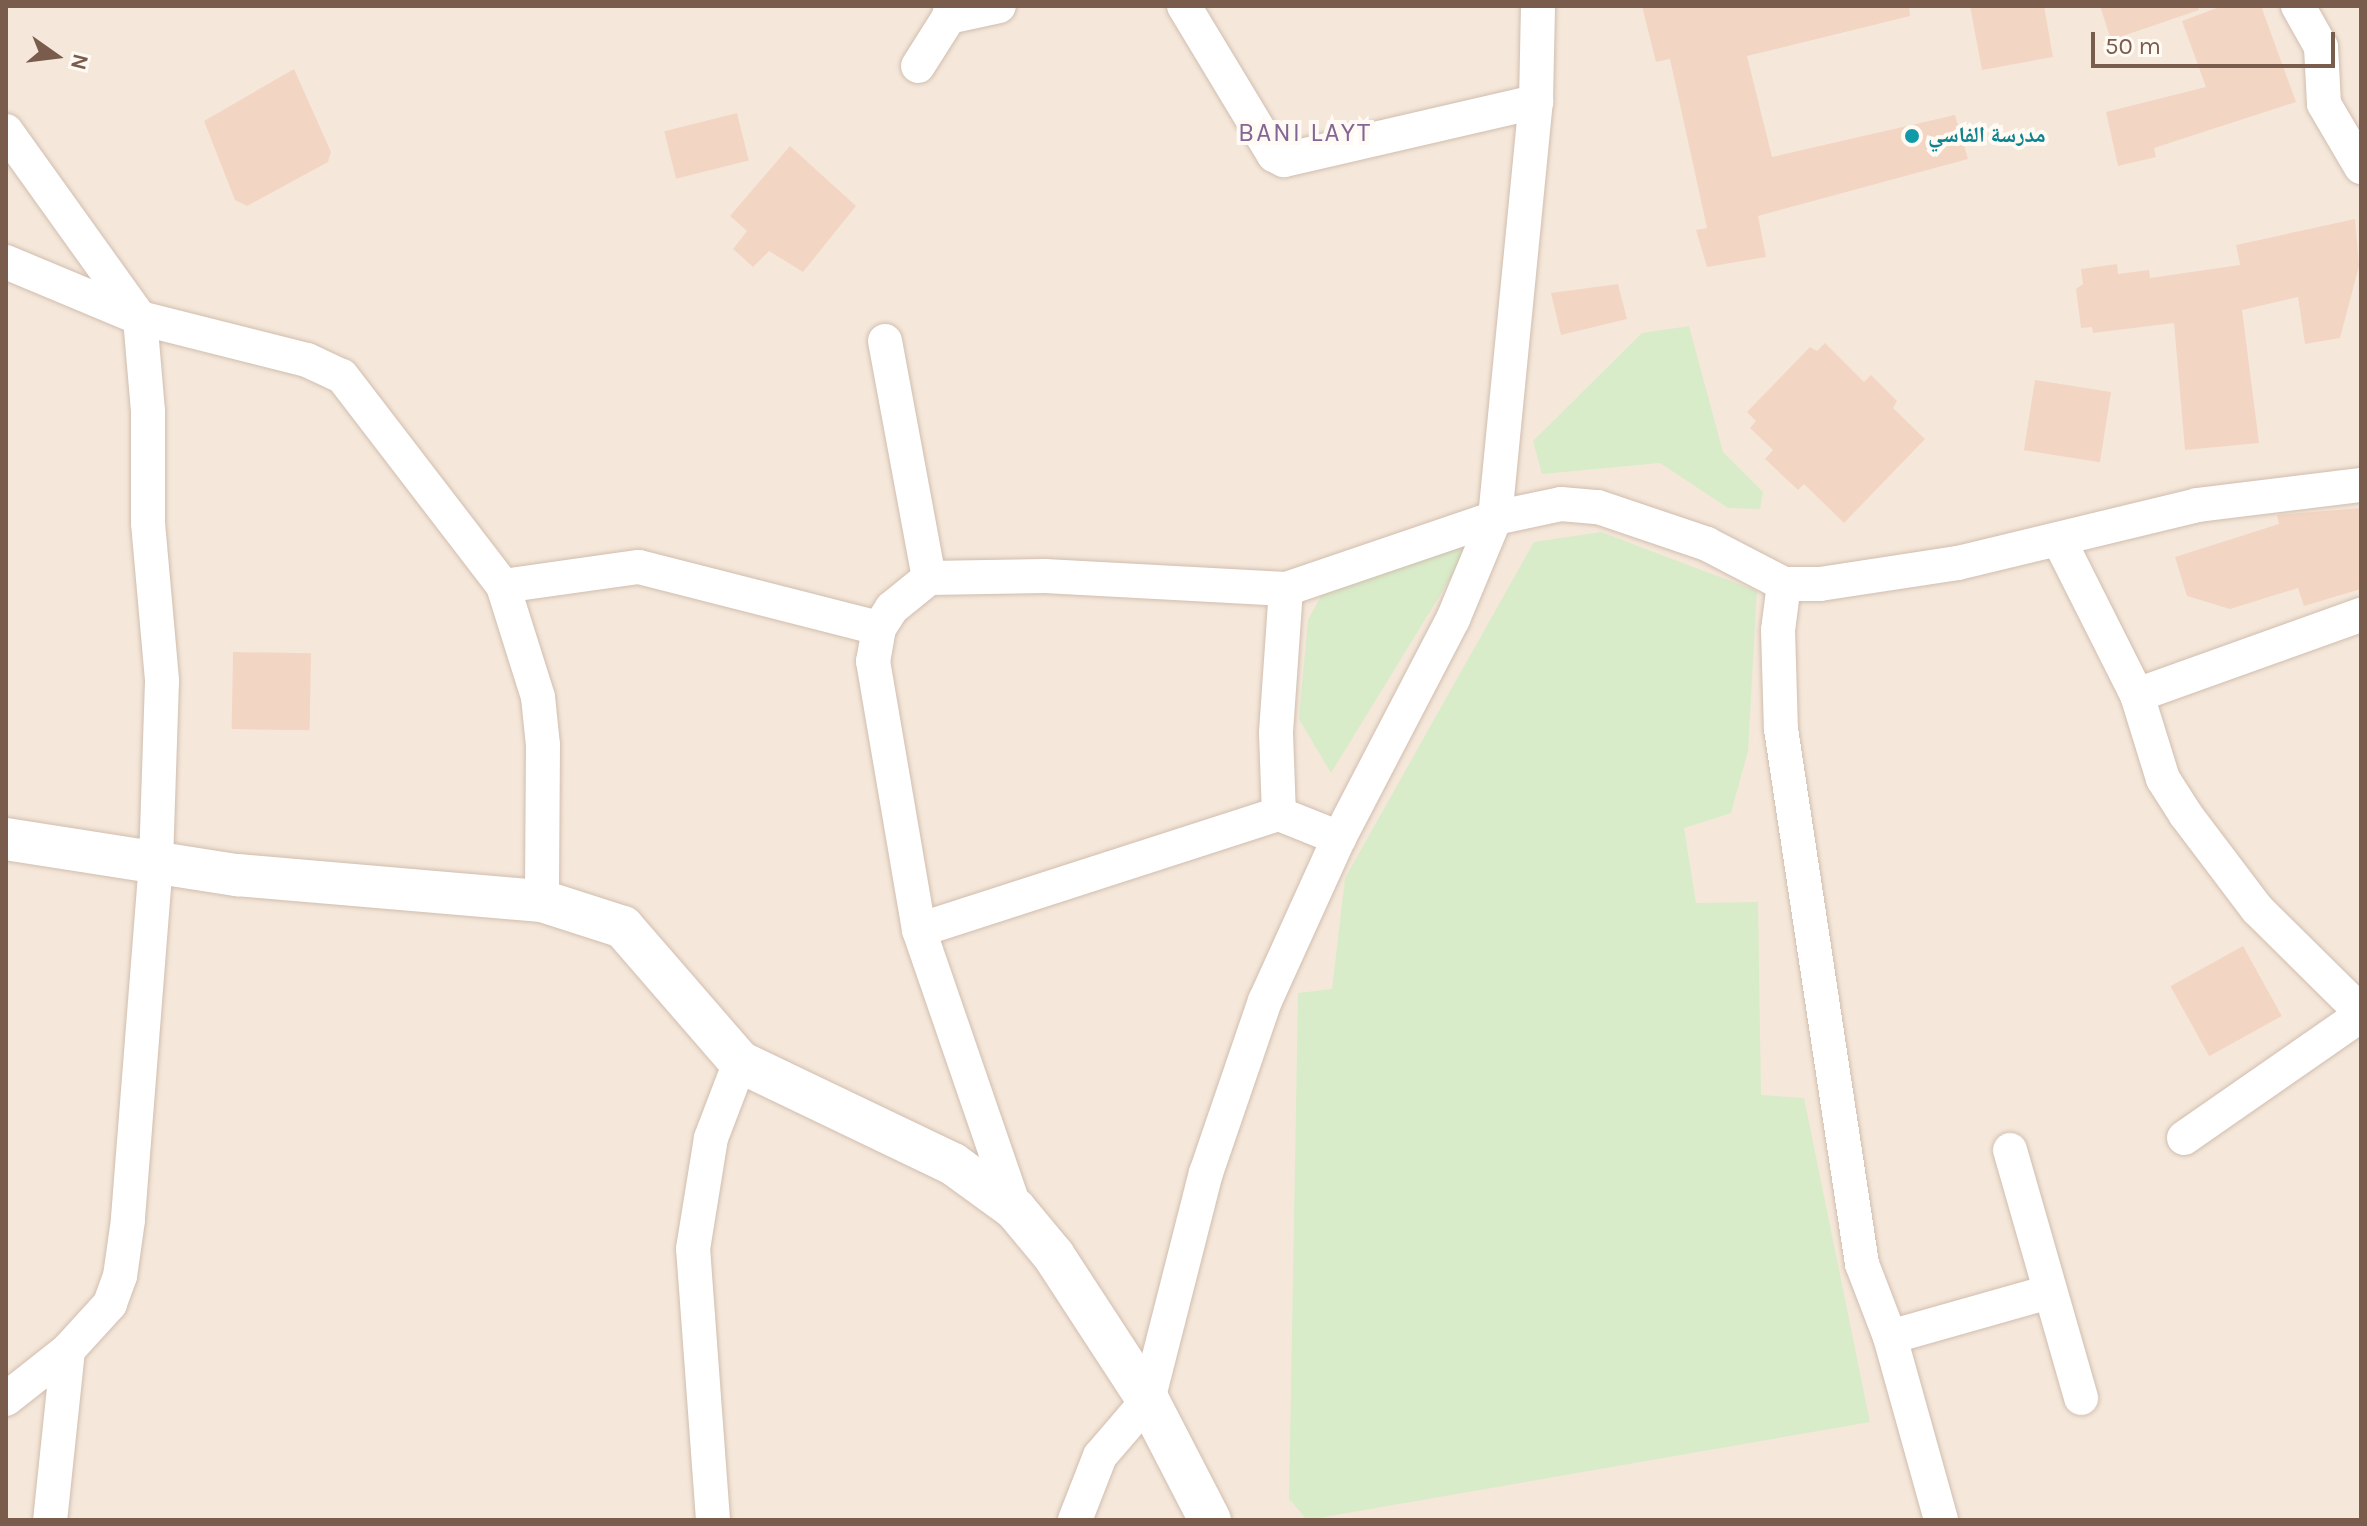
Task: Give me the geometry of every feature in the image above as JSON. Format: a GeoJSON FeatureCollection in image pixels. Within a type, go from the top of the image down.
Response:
{"type":"FeatureCollection","features":[{"type":"Feature","properties":{"kind":"street"},"geometry":{"type":"LineString","coordinates":[[918,66],[950,12],[999,6]]}},
{"type":"Feature","properties":{"kind":"street"},"geometry":{"type":"LineString","coordinates":[[1184,6],[1274,155],[1284,160],[1536,102]]}},
{"type":"Feature","properties":{"kind":"street"},"geometry":{"type":"LineString","coordinates":[[1075,1520],[1100,1456],[1148,1400],[1206,1173],[1265,1001],[1339,838],[1453,619],[1495,518],[1536,102],[1538,6]]}},
{"type":"Feature","properties":{"kind":"street"},"geometry":{"type":"LineString","coordinates":[[2298,6],[2321,47],[2324,104],[2361,167]]}},
{"type":"Feature","properties":{"kind":"street"},"geometry":{"type":"LineString","coordinates":[[6,131],[140,318],[148,411],[148,523],[162,681],[156,862],[120,1276],[110,1304],[68,1350],[6,1399]]}},
{"type":"Feature","properties":{"kind":"street"},"geometry":{"type":"LineString","coordinates":[[6,262],[140,318],[307,360],[342,376],[503,586],[538,697],[543,745],[542,901]]}},
{"type":"Feature","properties":{"kind":"street"},"geometry":{"type":"LineString","coordinates":[[885,341],[929,578]]}},
{"type":"Feature","properties":{"kind":"street"},"geometry":{"type":"LineString","coordinates":[[1015,1209],[919,930],[873,661],[879,628],[892,608],[929,578],[1045,576],[1286,589],[1495,518],[1561,504],[1598,507],[1707,544],[1784,584],[1885,575],[2059,540],[2197,505],[2361,485]]}},
{"type":"Feature","properties":{"kind":"street"},"geometry":{"type":"LineString","coordinates":[[2059,540],[2137,695],[2163,779],[2218,862],[2312,967],[2361,1013],[2184,1138]]}},
{"type":"Feature","properties":{"kind":"street"},"geometry":{"type":"LineString","coordinates":[[503,586],[639,567],[879,628]]}},
{"type":"Feature","properties":{"kind":"street"},"geometry":{"type":"LineString","coordinates":[[1784,584],[1778,657],[1788,786],[1804,861],[1862,1264],[1890,1337],[1941,1520]]}},
{"type":"Feature","properties":{"kind":"street"},"geometry":{"type":"LineString","coordinates":[[1279,814],[1276,733],[1286,589]]}},
{"type":"Feature","properties":{"kind":"street"},"geometry":{"type":"LineString","coordinates":[[2137,695],[2361,615]]}},
{"type":"Feature","properties":{"kind":"street"},"geometry":{"type":"LineString","coordinates":[[919,930],[1279,814],[1339,838]]}},
{"type":"Feature","properties":{"kind":"street"},"geometry":{"type":"LineString","coordinates":[[6,839],[237,875],[542,901],[623,927],[740,1062],[953,1164],[1015,1209],[1054,1256],[1148,1400],[1210,1520]]}},
{"type":"Feature","properties":{"kind":"street"},"geometry":{"type":"LineString","coordinates":[[713,1520],[693,1249],[711,1138],[740,1062]]}},
{"type":"Feature","properties":{"kind":"street"},"geometry":{"type":"LineString","coordinates":[[2010,1150],[2081,1398]]}},
{"type":"Feature","properties":{"kind":"street"},"geometry":{"type":"LineString","coordinates":[[1890,1337],[2049,1292]]}},
{"type":"Feature","properties":{"kind":"street"},"geometry":{"type":"LineString","coordinates":[[50,1520],[68,1350]]}},
{"type":"Feature","properties":{"kind":"shaded area"},"geometry":{"type":"Polygon","coordinates":[[[6,6],[2361,6],[2361,1520],[6,1520],[6,6]]]}},
{"type":"Feature","properties":{"kind":"green space"},"geometry":{"type":"Polygon","coordinates":[[[1689,326],[1723,452],[1763,492],[1760,509],[1728,508],[1660,463],[1542,474],[1533,441],[1642,333],[1689,326]]]}},
{"type":"Feature","properties":{"kind":"green space"},"geometry":{"type":"Polygon","coordinates":[[[1485,522],[1331,773],[1299,719],[1308,620],[1327,585],[1485,522]]]}},
{"type":"Feature","properties":{"kind":"green space"},"geometry":{"type":"Polygon","coordinates":[[[1601,532],[1757,591],[1748,751],[1731,813],[1684,828],[1696,903],[1758,902],[1761,1095],[1804,1098],[1870,1422],[1307,1520],[1289,1499],[1298,993],[1332,989],[1345,878],[1534,542],[1601,532]]]}},
{"type":"Feature","properties":{"kind":"building","name":"مدرسة الفاسي"},"geometry":{"type":"Polygon","coordinates":[[[1642,6],[1909,6],[1910,16],[1747,56],[1772,157],[1955,115],[1968,159],[1758,216],[1766,257],[1707,267],[1696,230],[1707,228],[1670,59],[1656,62],[1642,6]]]}},
{"type":"Feature","properties":{"kind":"building"},"geometry":{"type":"Polygon","coordinates":[[[1970,6],[2044,6],[2053,57],[1982,70],[1970,6]]]}},
{"type":"Feature","properties":{"kind":"building"},"geometry":{"type":"Polygon","coordinates":[[[2100,6],[2198,6],[2199,10],[2111,40],[2100,6]]]}},
{"type":"Feature","properties":{"kind":"building"},"geometry":{"type":"Polygon","coordinates":[[[2222,6],[2261,6],[2296,102],[2154,148],[2156,157],[2118,166],[2106,112],[2206,87],[2182,21],[2222,6]]]}},
{"type":"Feature","properties":{"kind":"building"},"geometry":{"type":"Polygon","coordinates":[[[294,69],[331,152],[328,162],[247,206],[235,200],[204,121],[294,69]]]}},
{"type":"Feature","properties":{"kind":"building"},"geometry":{"type":"Polygon","coordinates":[[[737,113],[749,161],[676,179],[664,131],[737,113]]]}},
{"type":"Feature","properties":{"kind":"building"},"geometry":{"type":"Polygon","coordinates":[[[790,146],[856,206],[803,272],[769,251],[753,267],[733,249],[747,231],[730,216],[790,146]]]}},
{"type":"Feature","properties":{"kind":"building"},"geometry":{"type":"Polygon","coordinates":[[[2355,219],[2359,266],[2340,338],[2305,344],[2298,297],[2242,310],[2259,443],[2185,450],[2174,323],[2093,333],[2092,327],[2081,328],[2076,289],[2083,284],[2081,269],[2117,264],[2118,274],[2149,270],[2150,278],[2240,265],[2236,245],[2355,219]]]}},
{"type":"Feature","properties":{"kind":"building"},"geometry":{"type":"Polygon","coordinates":[[[1618,284],[1627,319],[1561,335],[1551,293],[1618,284]]]}},
{"type":"Feature","properties":{"kind":"building"},"geometry":{"type":"Polygon","coordinates":[[[1825,343],[1864,382],[1871,375],[1897,401],[1893,408],[1925,439],[1844,523],[1804,484],[1798,490],[1765,459],[1773,450],[1750,428],[1756,421],[1747,412],[1810,347],[1817,351],[1825,343]]]}},
{"type":"Feature","properties":{"kind":"building"},"geometry":{"type":"Polygon","coordinates":[[[2035,380],[2111,392],[2100,462],[2024,450],[2035,380]]]}},
{"type":"Feature","properties":{"kind":"building"},"geometry":{"type":"Polygon","coordinates":[[[2361,508],[2361,589],[2304,606],[2298,588],[2230,609],[2187,596],[2175,557],[2279,524],[2277,515],[2361,508]]]}},
{"type":"Feature","properties":{"kind":"building"},"geometry":{"type":"Polygon","coordinates":[[[233,652],[311,653],[310,730],[232,729],[233,652]]]}},
{"type":"Feature","properties":{"kind":"building"},"geometry":{"type":"Polygon","coordinates":[[[2243,946],[2282,1016],[2209,1056],[2170,986],[2243,946]]]}},
{"type":"Feature","properties":{"kind":"place","name":"مدرسة الفاسي"},"geometry":{"type":"Point","coordinates":[1912,136]}},
{"type":"Feature","properties":{"kind":"district","name":"BANI LAYT"},"geometry":{"type":"Point","coordinates":[1305,133]}}]}
